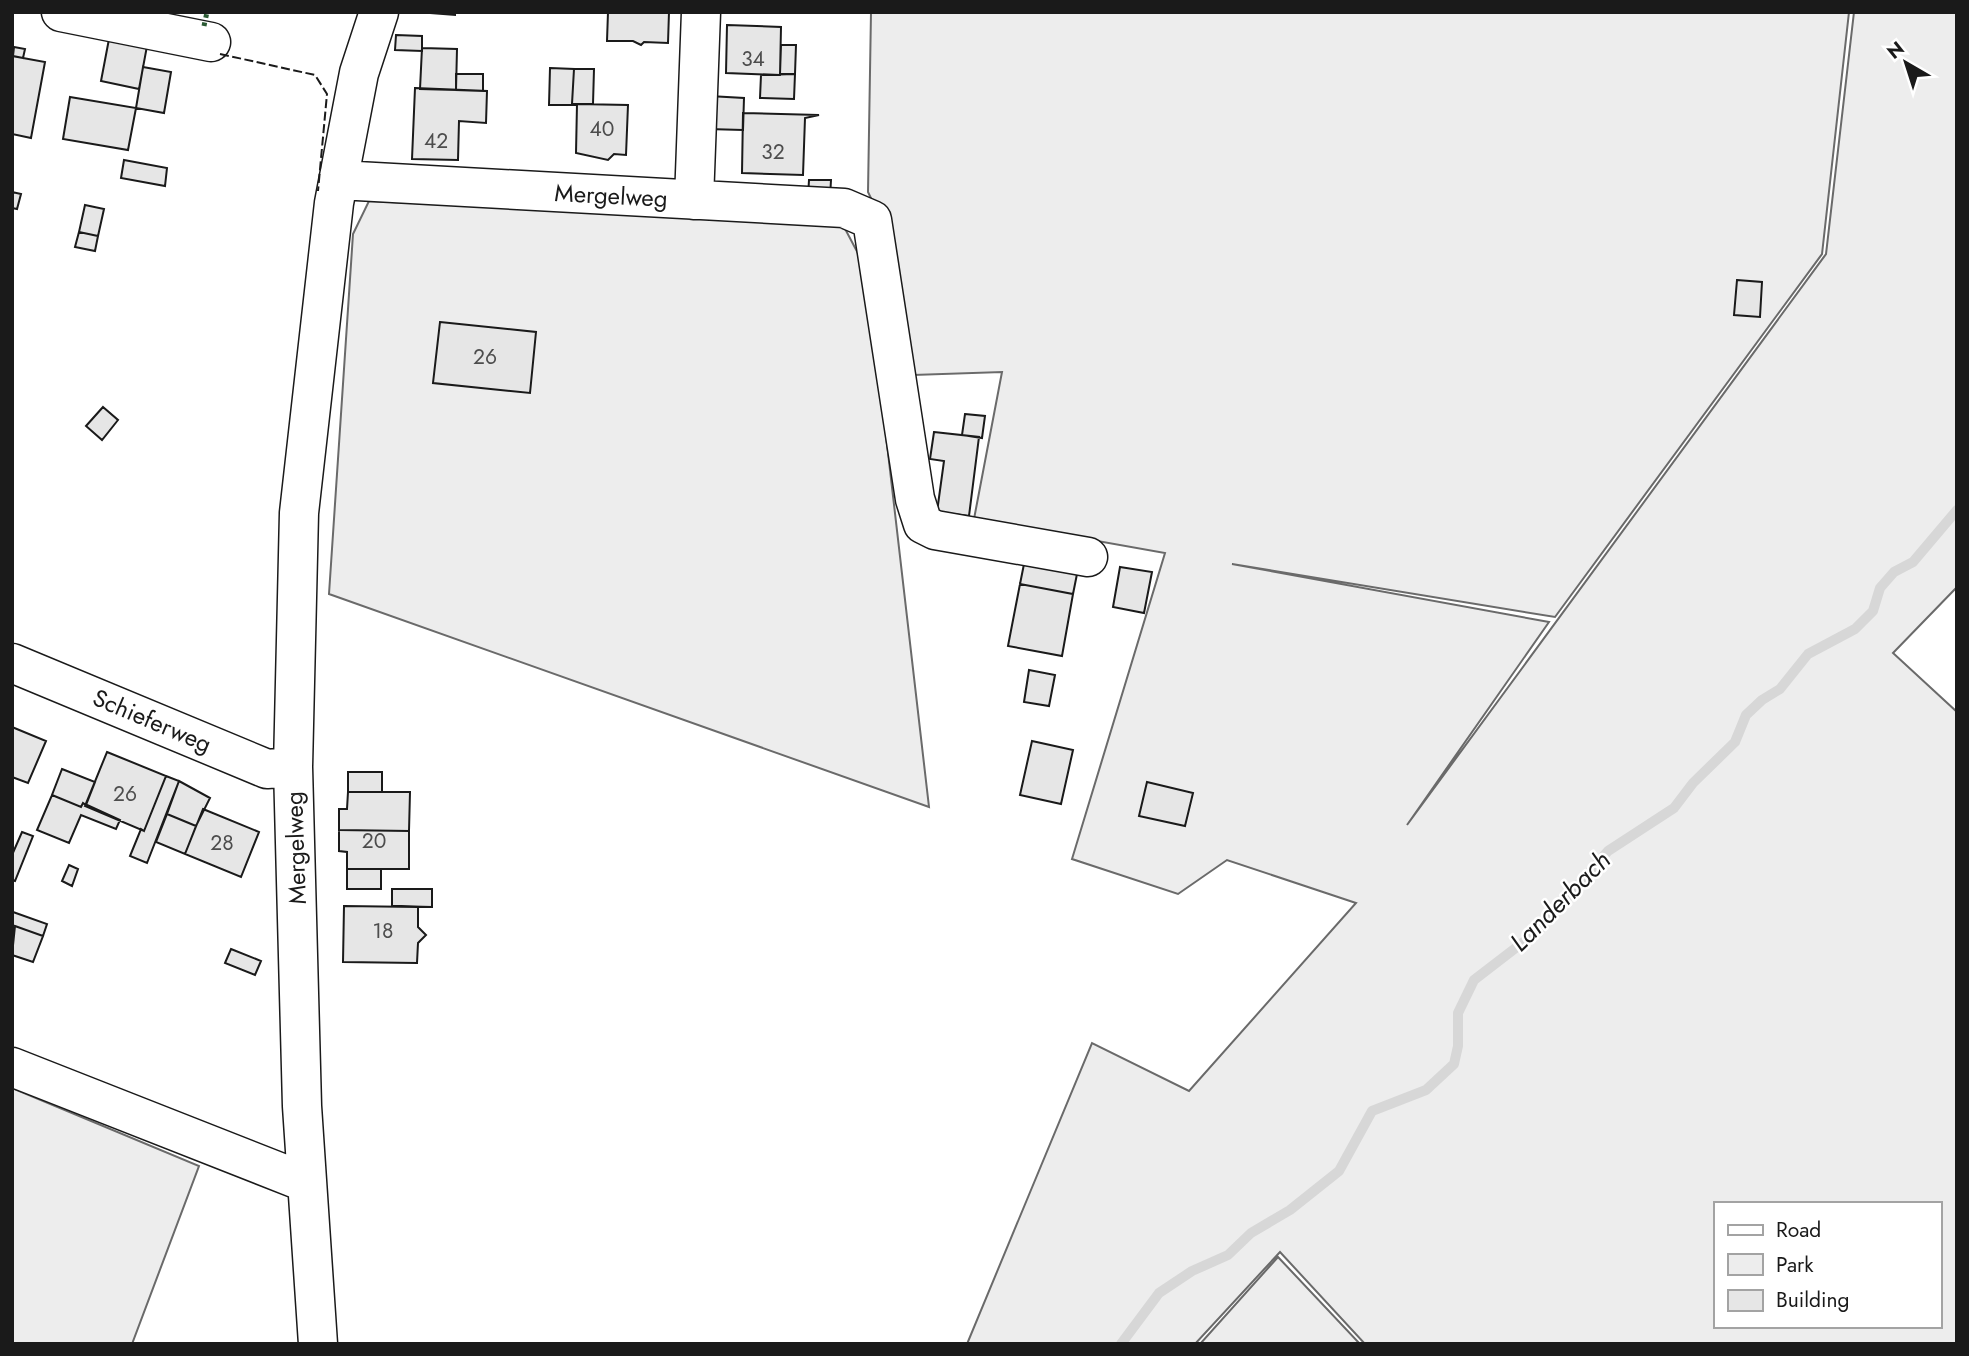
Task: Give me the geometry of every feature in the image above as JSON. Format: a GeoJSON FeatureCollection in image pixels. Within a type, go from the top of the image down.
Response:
{"type":"FeatureCollection","features":[{"type":"Feature","properties":{"kind":"street"},"geometry":{"type":"LineString","coordinates":[[61,12],[211,42]]}},
{"type":"Feature","properties":{"kind":"street"},"geometry":{"type":"LineString","coordinates":[[337,192],[359,73],[379,12]]}},
{"type":"Feature","properties":{"kind":"street","name":"Mergelweg"},"geometry":{"type":"LineString","coordinates":[[318,1344],[302,1106],[293,767],[299,513],[337,192],[694,200],[701,12]]}},
{"type":"Feature","properties":{"kind":"street"},"geometry":{"type":"LineString","coordinates":[[694,200],[844,208],[872,220],[915,499],[923,524],[934,530],[1088,557]]}},
{"type":"Feature","properties":{"kind":"street","name":"Schieferweg"},"geometry":{"type":"LineString","coordinates":[[12,663],[268,769],[293,767]]}},
{"type":"Feature","properties":{"kind":"street"},"geometry":{"type":"LineString","coordinates":[[12,1067],[307,1183]]}},
{"type":"Feature","properties":{"kind":"green space"},"geometry":{"type":"Polygon","coordinates":[[[871,12],[1849,12],[1822,254],[1555,617],[1232,564],[1549,622],[1407,825],[1826,254],[1854,12],[1957,12],[1957,587],[1893,653],[1957,712],[1957,1344],[1365,1344],[1280,1252],[1195,1344],[967,1344],[1092,1043],[1189,1091],[1356,903],[1227,860],[1178,894],[1072,859],[1165,553],[974,519],[1002,372],[913,375],[881,219],[868,192],[871,12]]]}},
{"type":"Feature","properties":{"kind":"green space"},"geometry":{"type":"Polygon","coordinates":[[[369,201],[842,223],[862,261],[879,375],[929,807],[329,594],[353,234],[369,201]]]}},
{"type":"Feature","properties":{"kind":"green space"},"geometry":{"type":"Polygon","coordinates":[[[12,1088],[199,1166],[132,1344],[12,1344],[12,1088]]]}},
{"type":"Feature","properties":{"kind":"green space"},"geometry":{"type":"Polygon","coordinates":[[[1278,1257],[1360,1344],[1200,1344],[1278,1257]]]}},
{"type":"Feature","properties":{"kind":"building"},"geometry":{"type":"Polygon","coordinates":[[[417,12],[455,12],[455,15],[417,12]]]}},
{"type":"Feature","properties":{"kind":"building"},"geometry":{"type":"Polygon","coordinates":[[[608,12],[669,12],[668,43],[644,42],[641,45],[633,41],[607,41],[608,12]]]}},
{"type":"Feature","properties":{"kind":"building"},"geometry":{"type":"Polygon","coordinates":[[[727,25],[781,27],[780,75],[726,73],[727,25]]]}},
{"type":"Feature","properties":{"kind":"building"},"geometry":{"type":"Polygon","coordinates":[[[396,35],[422,36],[422,51],[395,50],[396,35]]]}},
{"type":"Feature","properties":{"kind":"building"},"geometry":{"type":"Polygon","coordinates":[[[109,39],[147,46],[139,89],[101,81],[109,39]]]}},
{"type":"Feature","properties":{"kind":"building"},"geometry":{"type":"Polygon","coordinates":[[[781,45],[796,45],[795,74],[780,74],[781,45]]]}},
{"type":"Feature","properties":{"kind":"building"},"geometry":{"type":"Polygon","coordinates":[[[14,47],[25,49],[23,58],[13,56],[14,47]]]}},
{"type":"Feature","properties":{"kind":"building"},"geometry":{"type":"Polygon","coordinates":[[[422,48],[457,49],[456,90],[420,89],[422,48]]]}},
{"type":"Feature","properties":{"kind":"building"},"geometry":{"type":"Polygon","coordinates":[[[12,56],[45,62],[31,138],[12,134],[12,56]]]}},
{"type":"Feature","properties":{"kind":"building"},"geometry":{"type":"Polygon","coordinates":[[[143,67],[171,72],[164,113],[136,108],[143,67]]]}},
{"type":"Feature","properties":{"kind":"building"},"geometry":{"type":"Polygon","coordinates":[[[550,68],[574,69],[572,104],[577,105],[549,105],[550,68]]]}},
{"type":"Feature","properties":{"kind":"building"},"geometry":{"type":"Polygon","coordinates":[[[574,69],[594,69],[593,104],[572,104],[574,69]]]}},
{"type":"Feature","properties":{"kind":"building"},"geometry":{"type":"Polygon","coordinates":[[[456,74],[483,74],[483,91],[456,90],[456,74]]]}},
{"type":"Feature","properties":{"kind":"building"},"geometry":{"type":"Polygon","coordinates":[[[795,74],[794,99],[760,98],[761,75],[795,74]]]}},
{"type":"Feature","properties":{"kind":"building"},"geometry":{"type":"Polygon","coordinates":[[[415,88],[487,91],[486,123],[459,121],[458,160],[412,159],[415,88]]]}},
{"type":"Feature","properties":{"kind":"building"},"geometry":{"type":"Polygon","coordinates":[[[709,96],[744,98],[743,130],[708,129],[709,96]]]}},
{"type":"Feature","properties":{"kind":"building"},"geometry":{"type":"Polygon","coordinates":[[[70,97],[136,108],[128,150],[63,139],[70,97]]]}},
{"type":"Feature","properties":{"kind":"building"},"geometry":{"type":"Polygon","coordinates":[[[577,104],[628,105],[626,155],[614,154],[608,160],[576,153],[577,104]]]}},
{"type":"Feature","properties":{"kind":"building"},"geometry":{"type":"Polygon","coordinates":[[[743,113],[819,115],[805,118],[803,175],[742,173],[743,113]]]}},
{"type":"Feature","properties":{"kind":"building"},"geometry":{"type":"Polygon","coordinates":[[[124,160],[167,168],[165,186],[121,178],[124,160]]]}},
{"type":"Feature","properties":{"kind":"building"},"geometry":{"type":"Polygon","coordinates":[[[809,180],[831,180],[830,198],[808,197],[809,180]]]}},
{"type":"Feature","properties":{"kind":"building"},"geometry":{"type":"Polygon","coordinates":[[[12,192],[21,194],[17,209],[12,208],[12,192]]]}},
{"type":"Feature","properties":{"kind":"building"},"geometry":{"type":"Polygon","coordinates":[[[85,205],[104,209],[98,236],[79,232],[85,205]]]}},
{"type":"Feature","properties":{"kind":"building"},"geometry":{"type":"Polygon","coordinates":[[[79,232],[98,236],[95,251],[75,247],[79,232]]]}},
{"type":"Feature","properties":{"kind":"building"},"geometry":{"type":"Polygon","coordinates":[[[1737,280],[1762,282],[1760,317],[1734,315],[1737,280]]]}},
{"type":"Feature","properties":{"kind":"building"},"geometry":{"type":"Polygon","coordinates":[[[440,322],[536,332],[530,393],[433,383],[440,322]]]}},
{"type":"Feature","properties":{"kind":"building"},"geometry":{"type":"Polygon","coordinates":[[[103,407],[118,420],[102,440],[86,426],[103,407]]]}},
{"type":"Feature","properties":{"kind":"building"},"geometry":{"type":"Polygon","coordinates":[[[965,414],[985,416],[982,438],[962,435],[965,414]]]}},
{"type":"Feature","properties":{"kind":"building"},"geometry":{"type":"Polygon","coordinates":[[[934,432],[979,437],[969,516],[937,512],[944,461],[930,459],[934,432]]]}},
{"type":"Feature","properties":{"kind":"building"},"geometry":{"type":"Polygon","coordinates":[[[1026,554],[1079,564],[1073,594],[1020,584],[1026,554]]]}},
{"type":"Feature","properties":{"kind":"building"},"geometry":{"type":"Polygon","coordinates":[[[1120,567],[1152,572],[1144,613],[1113,607],[1120,567]]]}},
{"type":"Feature","properties":{"kind":"building"},"geometry":{"type":"Polygon","coordinates":[[[1020,584],[1073,594],[1062,656],[1008,646],[1020,584]]]}},
{"type":"Feature","properties":{"kind":"building"},"geometry":{"type":"Polygon","coordinates":[[[1029,670],[1055,675],[1049,706],[1024,702],[1029,670]]]}},
{"type":"Feature","properties":{"kind":"building"},"geometry":{"type":"Polygon","coordinates":[[[12,727],[46,741],[28,783],[12,777],[12,727]]]}},
{"type":"Feature","properties":{"kind":"building"},"geometry":{"type":"Polygon","coordinates":[[[1032,741],[1073,750],[1061,804],[1020,795],[1032,741]]]}},
{"type":"Feature","properties":{"kind":"building"},"geometry":{"type":"Polygon","coordinates":[[[107,752],[166,776],[144,831],[85,806],[107,752]]]}},
{"type":"Feature","properties":{"kind":"building"},"geometry":{"type":"Polygon","coordinates":[[[62,769],[95,782],[86,805],[83,803],[81,807],[52,795],[62,769]]]}},
{"type":"Feature","properties":{"kind":"building"},"geometry":{"type":"Polygon","coordinates":[[[348,772],[382,772],[382,792],[348,792],[348,772]]]}},
{"type":"Feature","properties":{"kind":"building"},"geometry":{"type":"Polygon","coordinates":[[[166,776],[179,781],[147,863],[130,856],[141,829],[144,831],[166,776]]]}},
{"type":"Feature","properties":{"kind":"building"},"geometry":{"type":"Polygon","coordinates":[[[179,781],[210,798],[196,826],[167,814],[179,781]]]}},
{"type":"Feature","properties":{"kind":"building"},"geometry":{"type":"Polygon","coordinates":[[[1147,782],[1193,793],[1185,826],[1139,816],[1147,782]]]}},
{"type":"Feature","properties":{"kind":"building"},"geometry":{"type":"Polygon","coordinates":[[[348,792],[410,792],[409,831],[339,830],[339,809],[347,809],[348,792]]]}},
{"type":"Feature","properties":{"kind":"building"},"geometry":{"type":"Polygon","coordinates":[[[52,795],[81,807],[83,803],[120,820],[116,829],[81,815],[69,843],[37,830],[52,795]]]}},
{"type":"Feature","properties":{"kind":"building"},"geometry":{"type":"Polygon","coordinates":[[[203,809],[259,832],[241,877],[185,854],[203,809]]]}},
{"type":"Feature","properties":{"kind":"building"},"geometry":{"type":"Polygon","coordinates":[[[167,814],[196,826],[185,854],[156,842],[167,814]]]}},
{"type":"Feature","properties":{"kind":"building"},"geometry":{"type":"Polygon","coordinates":[[[339,830],[409,831],[409,869],[347,869],[347,852],[339,851],[339,830]]]}},
{"type":"Feature","properties":{"kind":"building"},"geometry":{"type":"Polygon","coordinates":[[[22,832],[33,836],[15,881],[12,880],[12,855],[22,832]]]}},
{"type":"Feature","properties":{"kind":"building"},"geometry":{"type":"Polygon","coordinates":[[[69,865],[78,869],[72,886],[62,881],[69,865]]]}},
{"type":"Feature","properties":{"kind":"building"},"geometry":{"type":"Polygon","coordinates":[[[347,869],[381,869],[381,889],[347,889],[347,869]]]}},
{"type":"Feature","properties":{"kind":"building"},"geometry":{"type":"Polygon","coordinates":[[[392,889],[432,889],[432,907],[392,906],[392,889]]]}},
{"type":"Feature","properties":{"kind":"building"},"geometry":{"type":"Polygon","coordinates":[[[344,906],[418,907],[418,927],[426,935],[418,943],[417,963],[343,962],[344,906]]]}},
{"type":"Feature","properties":{"kind":"building"},"geometry":{"type":"Polygon","coordinates":[[[13,912],[47,924],[43,936],[12,925],[13,912]]]}},
{"type":"Feature","properties":{"kind":"building"},"geometry":{"type":"Polygon","coordinates":[[[15,926],[43,936],[33,962],[12,955],[15,926]]]}},
{"type":"Feature","properties":{"kind":"building"},"geometry":{"type":"Polygon","coordinates":[[[231,949],[261,961],[255,975],[225,963],[231,949]]]}},
{"type":"Feature","properties":{"kind":"waterway","name":"Landerbach"},"geometry":{"type":"LineString","coordinates":[[1121,1344],[1159,1293],[1192,1271],[1228,1255],[1251,1233],[1290,1210],[1339,1171],[1372,1111],[1426,1090],[1454,1064],[1458,1046],[1458,1013],[1474,980],[1539,930],[1608,851],[1674,808],[1693,783],[1735,742],[1746,715],[1762,700],[1780,689],[1808,654],[1855,629],[1873,611],[1880,588],[1894,572],[1913,562],[1957,510]]}},
{"type":"Feature","properties":{"kind":"hedge"},"geometry":{"type":"LineString","coordinates":[[204,26],[207,12]]}},
{"type":"Feature","properties":{"kind":"fence"},"geometry":{"type":"LineString","coordinates":[[220,54],[315,75],[327,94],[318,191]]}}]}
